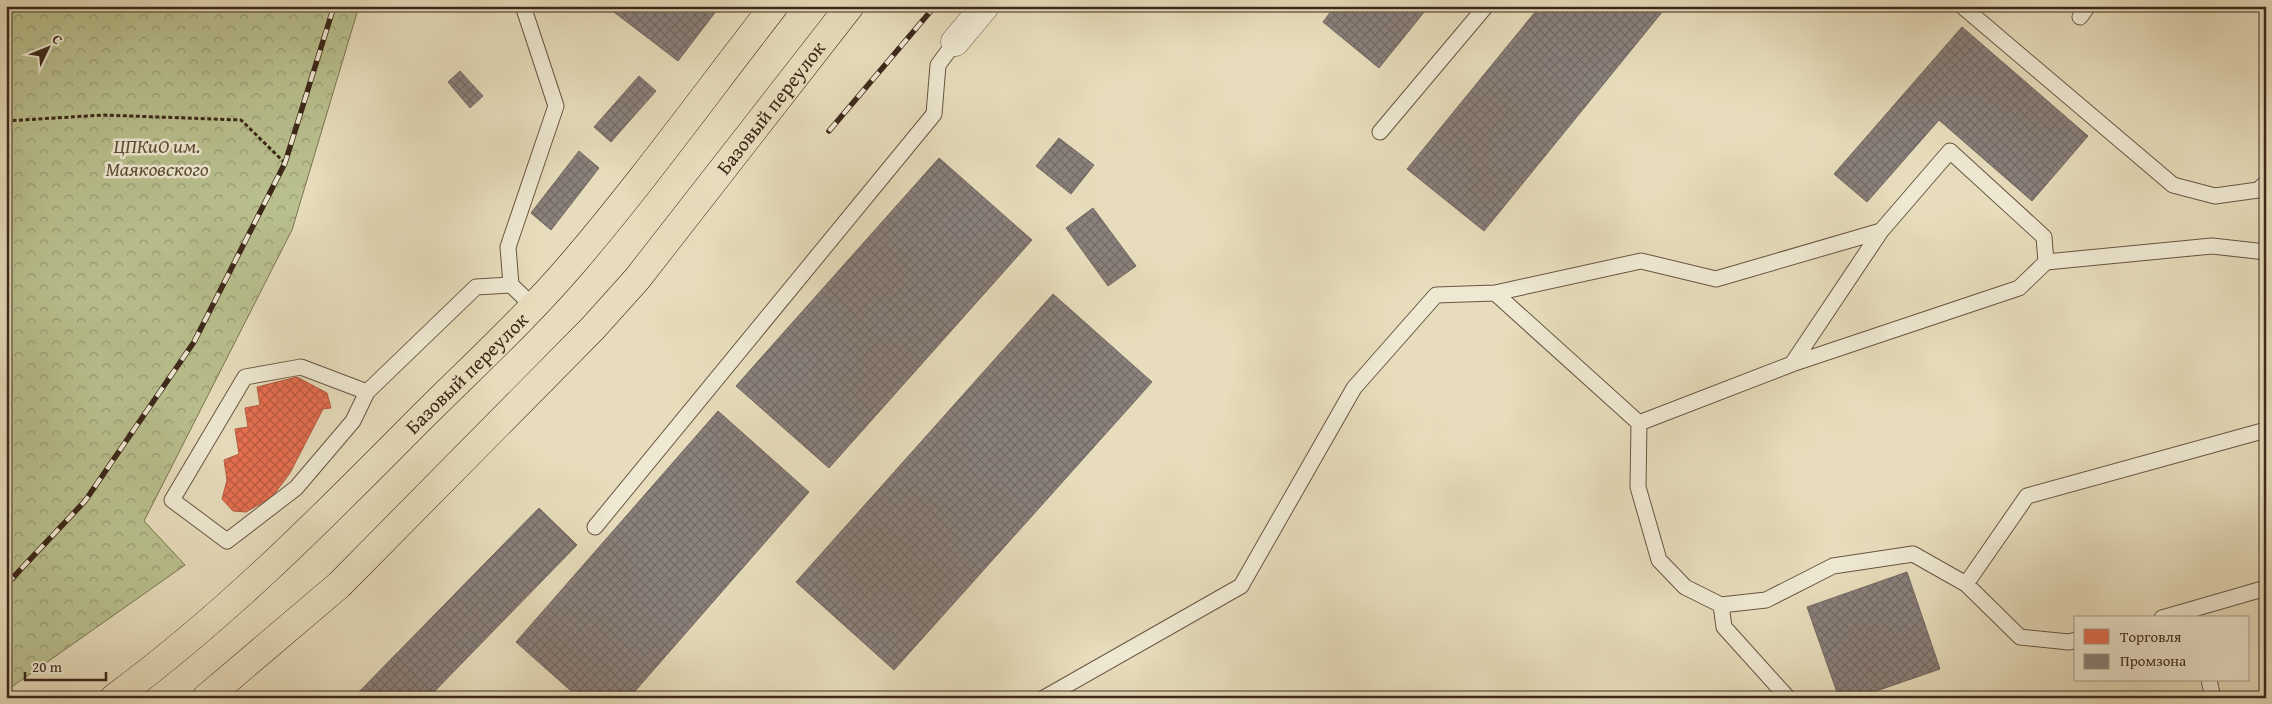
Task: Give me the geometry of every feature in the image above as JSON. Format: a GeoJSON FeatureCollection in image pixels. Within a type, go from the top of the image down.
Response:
{"type":"FeatureCollection","features":[{"type":"Feature","properties":{"kind":"main road","name":"Базовый переулок"},"geometry":{"type":"LineString","coordinates":[[114,698],[153,670],[251,584],[342,498],[533,306],[603,226],[774,6]]}},
{"type":"Feature","properties":{"kind":"main road","name":"Базовый переулок"},"geometry":{"type":"LineString","coordinates":[[206,698],[339,585],[593,328],[637,279],[850,6]]}},
{"type":"Feature","properties":{"kind":"street"},"geometry":{"type":"LineString","coordinates":[[955,42],[985,6]]}},
{"type":"Feature","properties":{"kind":"lane"},"geometry":{"type":"LineString","coordinates":[[523,6],[556,106],[508,247],[511,285],[533,306]]}},
{"type":"Feature","properties":{"kind":"lane"},"geometry":{"type":"LineString","coordinates":[[1380,132],[1486,6]]}},
{"type":"Feature","properties":{"kind":"lane"},"geometry":{"type":"LineString","coordinates":[[1962,6],[2173,185],[2214,196],[2258,190],[2266,183]]}},
{"type":"Feature","properties":{"kind":"lane"},"geometry":{"type":"LineString","coordinates":[[595,527],[934,114],[938,65],[955,42]]}},
{"type":"Feature","properties":{"kind":"lane"},"geometry":{"type":"LineString","coordinates":[[1792,364],[1881,231],[1950,151],[2044,237],[2046,262]]}},
{"type":"Feature","properties":{"kind":"lane"},"geometry":{"type":"LineString","coordinates":[[1044,698],[1241,586],[1354,388],[1436,295],[1495,293],[1640,262],[1716,279],[1881,231]]}},
{"type":"Feature","properties":{"kind":"lane"},"geometry":{"type":"LineString","coordinates":[[1639,423],[1792,364],[2019,288],[2046,262],[2212,246],[2266,252]]}},
{"type":"Feature","properties":{"kind":"lane"},"geometry":{"type":"LineString","coordinates":[[367,392],[301,367],[245,377],[172,500],[227,541],[296,488],[353,421],[367,392],[476,287],[511,285]]}},
{"type":"Feature","properties":{"kind":"lane"},"geometry":{"type":"LineString","coordinates":[[1495,293],[1639,423],[1638,487],[1658,560],[1685,587],[1721,605],[1766,600],[1832,566],[1914,554],[1966,584],[2020,637],[2069,642],[2074,641]]}},
{"type":"Feature","properties":{"kind":"lane"},"geometry":{"type":"LineString","coordinates":[[1966,584],[2027,496],[2266,430]]}},
{"type":"Feature","properties":{"kind":"lane"},"geometry":{"type":"LineString","coordinates":[[2178,616],[2194,614],[2266,588]]}},
{"type":"Feature","properties":{"kind":"lane"},"geometry":{"type":"LineString","coordinates":[[1721,605],[1724,627],[1788,698]]}},
{"type":"Feature","properties":{"kind":"lane"},"geometry":{"type":"LineString","coordinates":[[2209,682],[2213,698]]}},
{"type":"Feature","properties":{"kind":"path"},"geometry":{"type":"LineString","coordinates":[[6,120],[103,115],[241,120],[285,163]]}},
{"type":"Feature","properties":{"kind":"green space","name":"ЦПКиО им. Маяковского"},"geometry":{"type":"Polygon","coordinates":[[[6,6],[359,6],[292,230],[144,521],[185,565],[6,691],[6,6]]]}},
{"type":"Feature","properties":{"kind":"building: Торговля"},"geometry":{"type":"Polygon","coordinates":[[[297,377],[327,393],[331,408],[323,409],[290,473],[272,497],[246,512],[233,511],[222,499],[227,480],[224,460],[239,454],[235,429],[248,427],[245,408],[260,405],[257,387],[297,377]]]}},
{"type":"Feature","properties":{"kind":"building: Промзона"},"geometry":{"type":"Polygon","coordinates":[[[606,6],[720,6],[678,61],[606,6]]]}},
{"type":"Feature","properties":{"kind":"building: Промзона"},"geometry":{"type":"Polygon","coordinates":[[[1335,6],[1429,6],[1379,68],[1323,22],[1335,6]]]}},
{"type":"Feature","properties":{"kind":"building: Промзона"},"geometry":{"type":"Polygon","coordinates":[[[1540,6],[1667,6],[1484,231],[1407,169],[1540,6]]]}},
{"type":"Feature","properties":{"kind":"building: Промзона"},"geometry":{"type":"Polygon","coordinates":[[[1962,27],[2088,136],[2032,201],[1939,120],[1867,202],[1834,174],[1962,27]]]}},
{"type":"Feature","properties":{"kind":"building: Промзона"},"geometry":{"type":"Polygon","coordinates":[[[460,71],[483,96],[470,108],[448,82],[460,71]]]}},
{"type":"Feature","properties":{"kind":"building: Промзона"},"geometry":{"type":"Polygon","coordinates":[[[639,76],[656,91],[611,142],[594,127],[639,76]]]}},
{"type":"Feature","properties":{"kind":"building: Промзона"},"geometry":{"type":"Polygon","coordinates":[[[1059,138],[1094,165],[1071,194],[1036,166],[1059,138]]]}},
{"type":"Feature","properties":{"kind":"building: Промзона"},"geometry":{"type":"Polygon","coordinates":[[[579,151],[599,168],[551,230],[531,213],[579,151]]]}},
{"type":"Feature","properties":{"kind":"building: Промзона"},"geometry":{"type":"Polygon","coordinates":[[[939,158],[1032,240],[829,468],[736,386],[939,158]]]}},
{"type":"Feature","properties":{"kind":"building: Промзона"},"geometry":{"type":"Polygon","coordinates":[[[1093,208],[1136,266],[1108,286],[1066,228],[1093,208]]]}},
{"type":"Feature","properties":{"kind":"building: Промзона"},"geometry":{"type":"Polygon","coordinates":[[[1053,294],[1152,382],[894,670],[796,582],[1053,294]]]}},
{"type":"Feature","properties":{"kind":"building: Промзона"},"geometry":{"type":"Polygon","coordinates":[[[718,411],[809,492],[629,698],[579,698],[516,642],[718,411]]]}},
{"type":"Feature","properties":{"kind":"building: Промзона"},"geometry":{"type":"Polygon","coordinates":[[[539,508],[577,545],[428,698],[353,698],[539,508]]]}},
{"type":"Feature","properties":{"kind":"building: Промзона"},"geometry":{"type":"Polygon","coordinates":[[[1907,572],[1940,669],[1856,698],[1839,698],[1807,607],[1907,572]]]}},
{"type":"Feature","properties":{"kind":"railway"},"geometry":{"type":"LineString","coordinates":[[6,585],[85,501],[194,342],[285,163],[334,6]]}},
{"type":"Feature","properties":{"kind":"railway"},"geometry":{"type":"LineString","coordinates":[[829,131],[935,6]]}}]}
